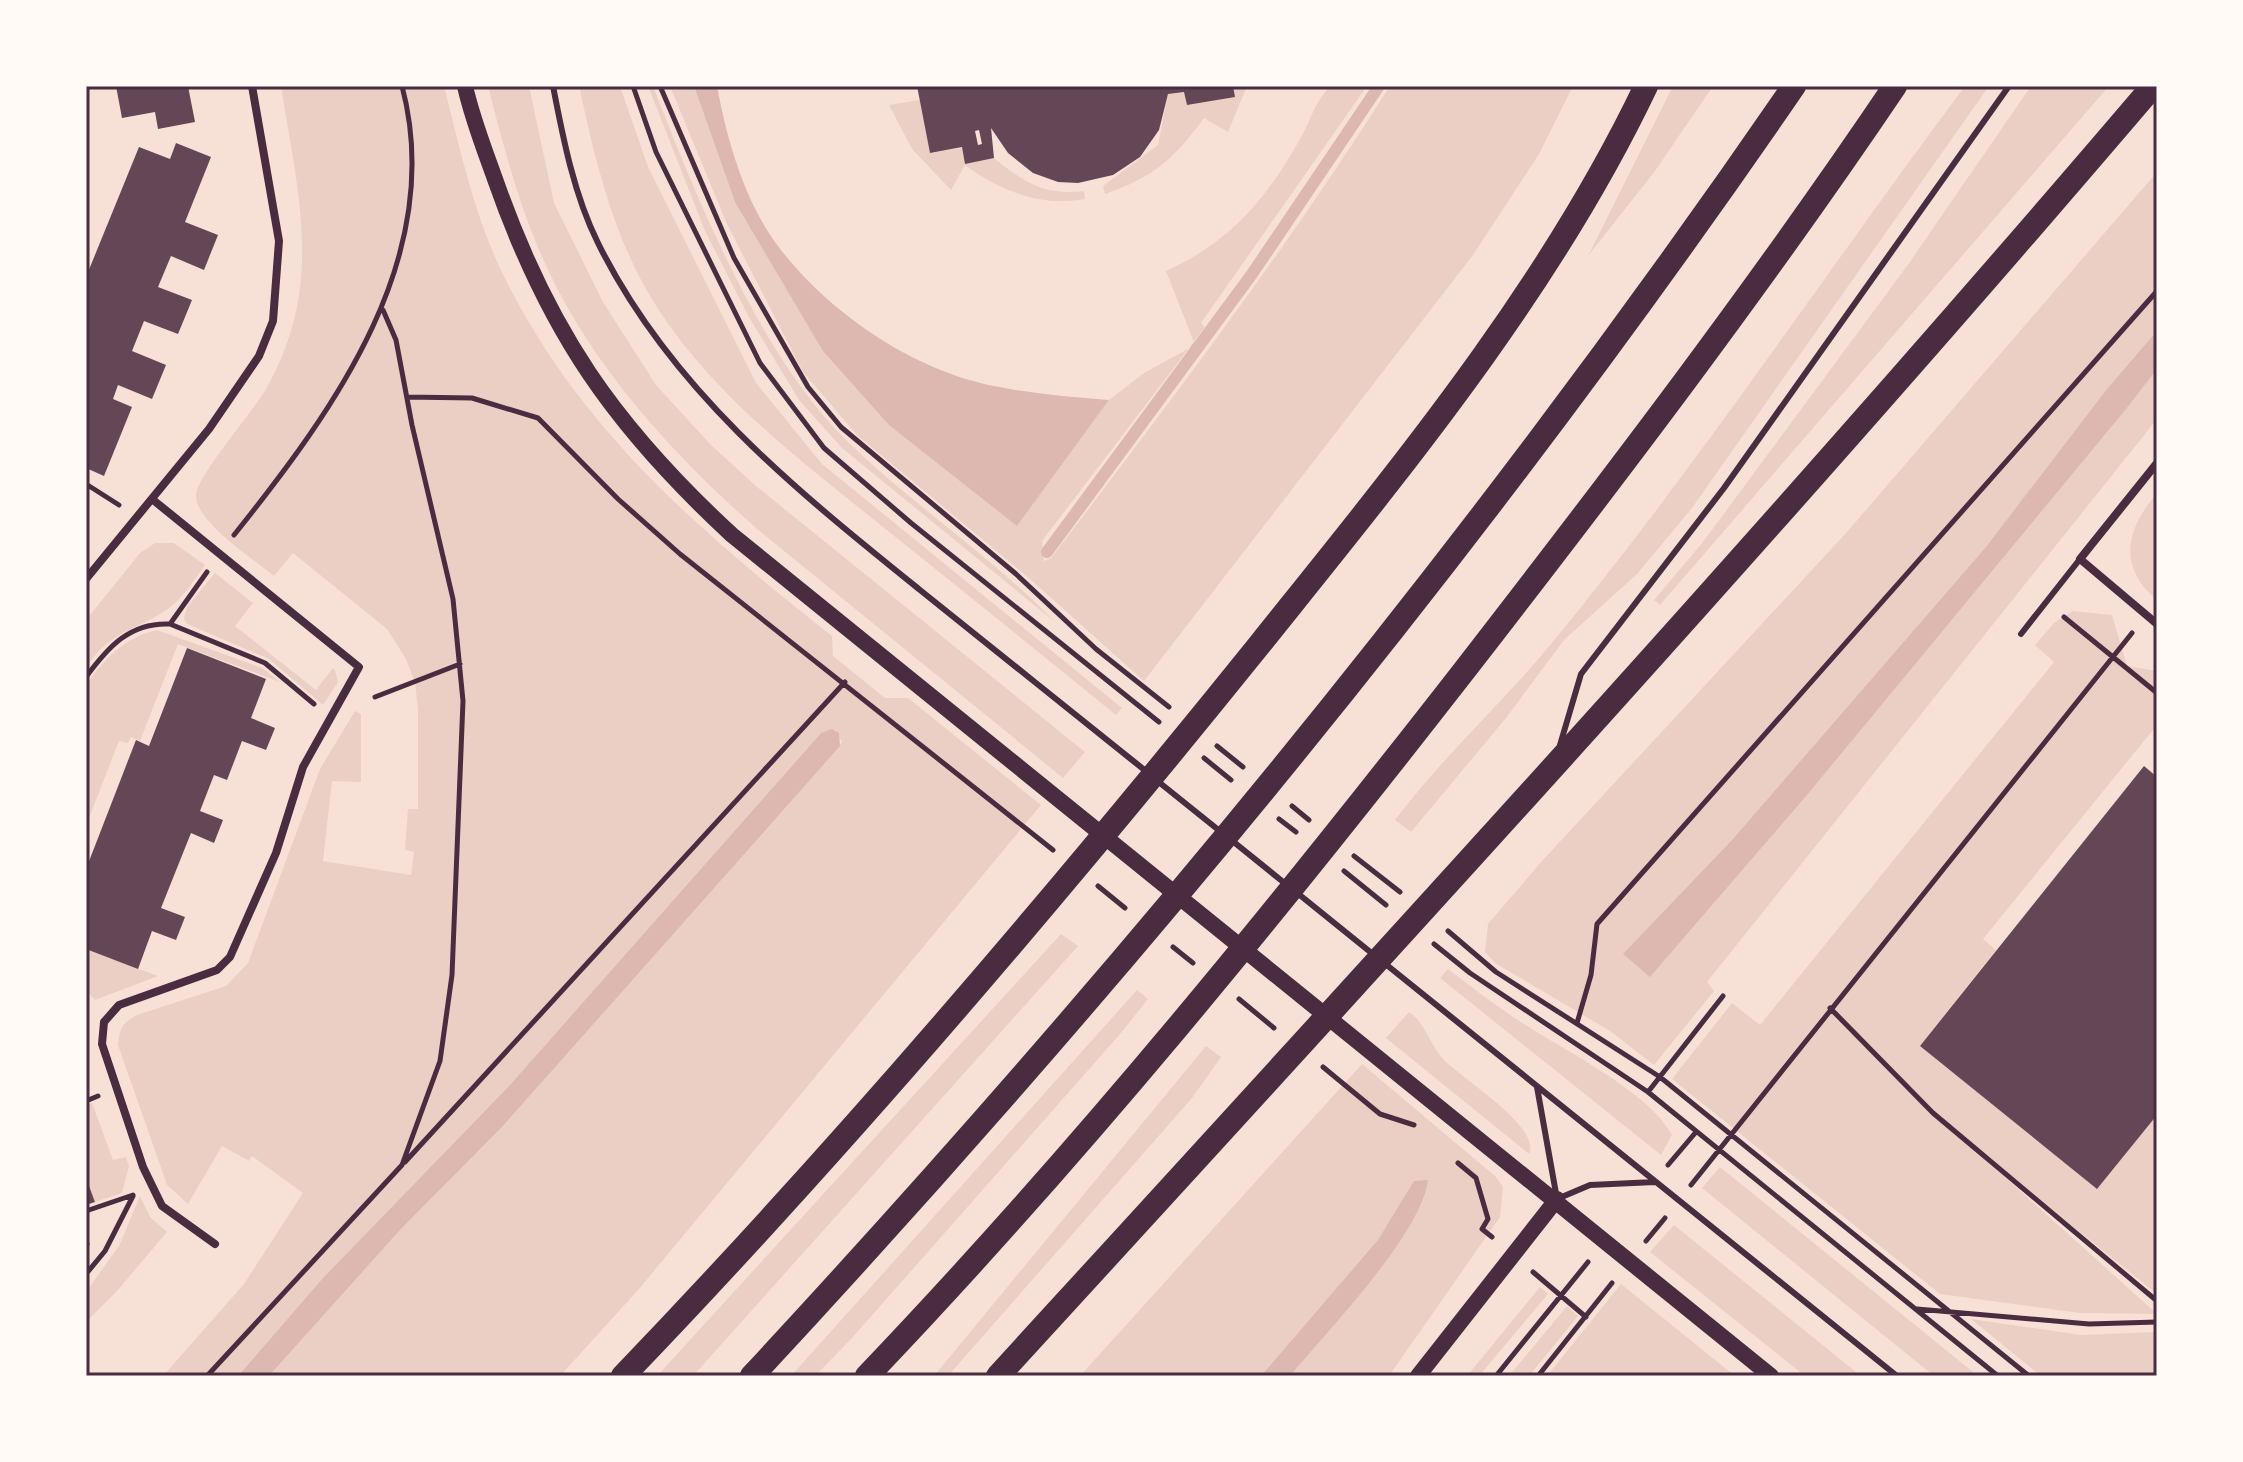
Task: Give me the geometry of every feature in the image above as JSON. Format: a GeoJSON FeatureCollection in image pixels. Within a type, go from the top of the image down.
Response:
{"type":"FeatureCollection","features":[{"type":"Feature","properties":{"kind":"highway"},"geometry":{"type":"LineString","coordinates":[[623,1376],[883,1094],[1228,684],[1407,457],[1522,299],[1596,179],[1646,86]]}},
{"type":"Feature","properties":{"kind":"highway"},"geometry":{"type":"LineString","coordinates":[[752,1376],[1114,971],[1302,744],[1521,464],[1794,86]]}},
{"type":"Feature","properties":{"kind":"highway"},"geometry":{"type":"LineString","coordinates":[[867,1376],[1180,1025],[1366,796],[1743,305],[1895,86]]}},
{"type":"Feature","properties":{"kind":"highway"},"geometry":{"type":"LineString","coordinates":[[998,1376],[1553,772],[1790,506],[2153,86]]}},
{"type":"Feature","properties":{"kind":"main road"},"geometry":{"type":"LineString","coordinates":[[465,86],[517,241],[550,312],[581,365],[670,478],[732,535],[1557,1199],[1771,1376]]}},
{"type":"Feature","properties":{"kind":"main road"},"geometry":{"type":"LineString","coordinates":[[1418,1376],[1515,1257],[1557,1199]]}},
{"type":"Feature","properties":{"kind":"street"},"geometry":{"type":"LineString","coordinates":[[86,579],[209,429],[259,356],[273,321],[279,241],[252,86]]}},
{"type":"Feature","properties":{"kind":"street"},"geometry":{"type":"LineString","coordinates":[[2157,463],[2080,559],[2157,624]]}},
{"type":"Feature","properties":{"kind":"street"},"geometry":{"type":"LineString","coordinates":[[152,499],[359,667],[303,767],[276,853],[230,957],[217,970],[119,1005],[104,1022],[102,1044],[143,1167],[162,1206],[215,1244]]}},
{"type":"Feature","properties":{"kind":"lane"},"geometry":{"type":"LineString","coordinates":[[553,86],[561,128],[597,241],[682,376],[754,452],[848,532],[1897,1376]]}},
{"type":"Feature","properties":{"kind":"lane"},"geometry":{"type":"LineString","coordinates":[[1553,772],[1581,674],[1761,437],[2009,86]]}},
{"type":"Feature","properties":{"kind":"lane"},"geometry":{"type":"LineString","coordinates":[[2021,634],[2080,559]]}},
{"type":"Feature","properties":{"kind":"lane"},"geometry":{"type":"LineString","coordinates":[[1537,1087],[1557,1199],[1590,1185],[1655,1182]]}},
{"type":"Feature","properties":{"kind":"path"},"geometry":{"type":"LineString","coordinates":[[170,624],[288,467],[383,310],[402,242],[413,161],[402,86]]}},
{"type":"Feature","properties":{"kind":"path"},"geometry":{"type":"LineString","coordinates":[[633,86],[656,152],[760,363],[824,448],[911,523],[1167,728]]}},
{"type":"Feature","properties":{"kind":"path"},"geometry":{"type":"LineString","coordinates":[[1577,1023],[1591,975],[1597,924],[2157,291]]}},
{"type":"Feature","properties":{"kind":"path"},"geometry":{"type":"LineString","coordinates":[[383,310],[396,340],[453,599],[465,732],[452,975],[440,1061],[402,1165]]}},
{"type":"Feature","properties":{"kind":"path"},"geometry":{"type":"LineString","coordinates":[[407,397],[472,398],[538,418],[618,499],[680,554],[1057,853]]}},
{"type":"Feature","properties":{"kind":"path"},"geometry":{"type":"LineString","coordinates":[[86,484],[138,516]]}},
{"type":"Feature","properties":{"kind":"path"},"geometry":{"type":"LineString","coordinates":[[1718,1150],[2147,615]]}},
{"type":"Feature","properties":{"kind":"path"},"geometry":{"type":"LineString","coordinates":[[2064,617],[2157,693]]}},
{"type":"Feature","properties":{"kind":"path"},"geometry":{"type":"LineString","coordinates":[[86,677],[115,641],[137,627],[170,624],[265,663],[331,718]]}},
{"type":"Feature","properties":{"kind":"path"},"geometry":{"type":"LineString","coordinates":[[375,697],[460,664]]}},
{"type":"Feature","properties":{"kind":"path"},"geometry":{"type":"LineString","coordinates":[[207,1376],[845,682]]}},
{"type":"Feature","properties":{"kind":"path"},"geometry":{"type":"LineString","coordinates":[[1191,748],[1240,787]]}},
{"type":"Feature","properties":{"kind":"path"},"geometry":{"type":"LineString","coordinates":[[1276,816],[1300,836]]}},
{"type":"Feature","properties":{"kind":"path"},"geometry":{"type":"LineString","coordinates":[[1337,865],[1397,914]]}},
{"type":"Feature","properties":{"kind":"path"},"geometry":{"type":"LineString","coordinates":[[1094,883],[1131,913]]}},
{"type":"Feature","properties":{"kind":"path"},"geometry":{"type":"LineString","coordinates":[[1421,934],[1470,973],[1648,1092],[1998,1376]]}},
{"type":"Feature","properties":{"kind":"path"},"geometry":{"type":"LineString","coordinates":[[1169,943],[1206,973]]}},
{"type":"Feature","properties":{"kind":"path"},"geometry":{"type":"LineString","coordinates":[[1231,993],[1281,1033]]}},
{"type":"Feature","properties":{"kind":"path"},"geometry":{"type":"LineString","coordinates":[[1648,1092],[1723,996]]}},
{"type":"Feature","properties":{"kind":"path"},"geometry":{"type":"LineString","coordinates":[[1830,1008],[1933,1113],[2157,1301]]}},
{"type":"Feature","properties":{"kind":"path"},"geometry":{"type":"LineString","coordinates":[[1318,1064],[1380,1114],[1414,1125],[1424,1134]]}},
{"type":"Feature","properties":{"kind":"path"},"geometry":{"type":"LineString","coordinates":[[1455,1160],[1476,1178],[1488,1219],[1482,1229],[1586,1317]]}},
{"type":"Feature","properties":{"kind":"path"},"geometry":{"type":"LineString","coordinates":[[86,1274],[105,1251],[134,1194],[143,1167]]}},
{"type":"Feature","properties":{"kind":"path"},"geometry":{"type":"LineString","coordinates":[[86,1211],[134,1194]]}},
{"type":"Feature","properties":{"kind":"path"},"geometry":{"type":"LineString","coordinates":[[1916,1309],[2089,1324],[2157,1322]]}},
{"type":"Feature","properties":{"kind":"shaded area"},"geometry":{"type":"Polygon","coordinates":[[[281,86],[444,86],[474,200],[499,266],[564,376],[602,425],[687,514],[832,636],[833,656],[885,698],[908,698],[1041,805],[639,1289],[560,1376],[269,1376],[401,1229],[503,1126],[842,742],[835,730],[821,733],[509,1086],[322,1279],[238,1376],[163,1376],[244,1284],[303,1193],[252,1156],[249,1161],[222,1146],[188,1204],[167,1185],[118,1045],[121,1030],[128,1020],[137,1015],[226,986],[248,963],[320,769],[355,711],[361,714],[361,782],[332,781],[323,861],[411,875],[414,852],[405,850],[408,809],[418,809],[415,682],[406,659],[387,629],[293,553],[274,576],[215,528],[198,506],[198,486],[266,389],[284,351],[296,313],[302,240],[281,86]]]}},
{"type":"Feature","properties":{"kind":"shaded area"},"geometry":{"type":"Polygon","coordinates":[[[488,86],[529,86],[554,203],[603,302],[656,385],[711,445],[756,486],[1085,752],[1063,778],[756,528],[692,467],[632,401],[580,329],[539,250],[517,190],[488,86]]]}},
{"type":"Feature","properties":{"kind":"shaded area"},"geometry":{"type":"Polygon","coordinates":[[[579,86],[620,86],[648,167],[756,383],[822,464],[1122,708],[1116,715],[820,477],[748,414],[684,345],[657,307],[624,245],[601,178],[579,86]]]}},
{"type":"Feature","properties":{"kind":"shaded area"},"geometry":{"type":"Polygon","coordinates":[[[648,86],[653,86],[734,275],[787,367],[816,407],[873,465],[1005,575],[1055,622],[842,448],[799,400],[750,319],[705,231],[648,86]]]}},
{"type":"Feature","properties":{"kind":"shaded area"},"geometry":{"type":"Polygon","coordinates":[[[670,86],[694,86],[735,202],[1017,526],[1109,400],[1144,373],[1189,349],[1042,541],[1044,561],[1051,558],[1226,326],[1390,86],[1573,86],[1539,154],[1473,255],[1144,681],[1030,579],[857,435],[803,372],[726,222],[670,86]]]}},
{"type":"Feature","properties":{"kind":"shaded area"},"geometry":{"type":"Polygon","coordinates":[[[694,86],[717,86],[726,129],[740,172],[769,233],[801,274],[849,317],[904,353],[964,378],[1023,391],[1109,400],[1017,526],[889,425],[823,351],[735,202],[694,86]]]}},
{"type":"Feature","properties":{"kind":"shaded area"},"geometry":{"type":"Polygon","coordinates":[[[1233,86],[1247,86],[1228,132],[1204,118],[1162,165],[1137,181],[1105,194],[1103,186],[1158,145],[1168,94],[1184,92],[1187,105],[1234,97],[1233,86]]]}},
{"type":"Feature","properties":{"kind":"shaded area"},"geometry":{"type":"Polygon","coordinates":[[[1330,86],[1367,86],[1201,323],[1205,327],[1194,342],[1166,271],[1209,246],[1244,217],[1287,161],[1316,105],[1330,86]]]}},
{"type":"Feature","properties":{"kind":"shaded area"},"geometry":{"type":"Polygon","coordinates":[[[1673,86],[1713,86],[1655,171],[1588,256],[1673,86]]]}},
{"type":"Feature","properties":{"kind":"shaded area"},"geometry":{"type":"Polygon","coordinates":[[[1965,86],[1989,86],[1692,508],[1637,574],[1564,640],[1506,718],[1411,832],[1395,820],[1536,661],[1610,571],[1965,86]]]}},
{"type":"Feature","properties":{"kind":"shaded area"},"geometry":{"type":"Polygon","coordinates":[[[2031,86],[2109,86],[1660,605],[1654,600],[1703,542],[1907,266],[2031,86]]]}},
{"type":"Feature","properties":{"kind":"shaded area"},"geometry":{"type":"Polygon","coordinates":[[[920,100],[930,153],[962,148],[965,163],[994,158],[1035,185],[1058,191],[1084,191],[1085,199],[1053,201],[1022,195],[992,182],[965,165],[951,190],[912,149],[889,105],[920,100]]]}},
{"type":"Feature","properties":{"kind":"shaded area"},"geometry":{"type":"Polygon","coordinates":[[[2157,172],[2157,419],[1707,982],[1714,991],[1654,1065],[1610,1031],[1495,963],[1485,952],[1488,924],[1542,861],[1847,532],[2157,172]]]}},
{"type":"Feature","properties":{"kind":"shaded area"},"geometry":{"type":"Polygon","coordinates":[[[2157,331],[2157,369],[2126,409],[1807,795],[1650,977],[1623,954],[1733,839],[1986,547],[2107,389],[2157,331]]]}},
{"type":"Feature","properties":{"kind":"shaded area"},"geometry":{"type":"Polygon","coordinates":[[[2157,493],[2157,600],[2136,574],[2130,548],[2138,520],[2157,493]]]}},
{"type":"Feature","properties":{"kind":"shaded area"},"geometry":{"type":"Polygon","coordinates":[[[155,543],[174,543],[205,565],[173,605],[106,644],[86,667],[86,620],[140,553],[155,543]]]}},
{"type":"Feature","properties":{"kind":"shaded area"},"geometry":{"type":"Polygon","coordinates":[[[215,573],[253,603],[235,626],[316,690],[333,668],[335,670],[338,682],[323,705],[269,659],[187,624],[184,618],[187,607],[215,573]]]}},
{"type":"Feature","properties":{"kind":"shaded area"},"geometry":{"type":"Polygon","coordinates":[[[2073,611],[2112,615],[2127,666],[2157,671],[2157,725],[1983,939],[1996,950],[1920,1046],[2097,1188],[2157,1115],[2157,1294],[1949,1127],[2157,1314],[2080,1313],[1940,1294],[1672,1079],[1732,1003],[1760,1025],[2054,662],[2035,645],[2055,622],[2073,611]]]}},
{"type":"Feature","properties":{"kind":"shaded area"},"geometry":{"type":"Polygon","coordinates":[[[157,630],[262,668],[280,682],[178,644],[140,741],[131,737],[128,743],[119,741],[86,826],[86,685],[116,650],[135,638],[157,630]]]}},
{"type":"Feature","properties":{"kind":"shaded area"},"geometry":{"type":"Polygon","coordinates":[[[832,729],[839,733],[840,746],[503,1126],[401,1229],[269,1376],[238,1376],[322,1279],[509,1086],[821,733],[832,729]]]}},
{"type":"Feature","properties":{"kind":"shaded area"},"geometry":{"type":"Polygon","coordinates":[[[1061,934],[1078,946],[693,1376],[657,1376],[1061,934]]]}},
{"type":"Feature","properties":{"kind":"shaded area"},"geometry":{"type":"Polygon","coordinates":[[[86,949],[158,976],[95,1000],[86,990],[86,949]]]}},
{"type":"Feature","properties":{"kind":"shaded area"},"geometry":{"type":"Polygon","coordinates":[[[1448,969],[1508,1014],[1607,1075],[1646,1104],[1672,1135],[1661,1155],[1440,978],[1448,969]]]}},
{"type":"Feature","properties":{"kind":"shaded area"},"geometry":{"type":"Polygon","coordinates":[[[1137,990],[1148,999],[1121,1033],[852,1338],[815,1376],[791,1376],[1137,990]]]}},
{"type":"Feature","properties":{"kind":"shaded area"},"geometry":{"type":"Polygon","coordinates":[[[1409,1012],[1420,1022],[1445,1061],[1499,1104],[1524,1131],[1530,1143],[1529,1154],[1386,1038],[1409,1012]]]}},
{"type":"Feature","properties":{"kind":"shaded area"},"geometry":{"type":"Polygon","coordinates":[[[1206,1046],[1221,1057],[1192,1098],[948,1376],[934,1376],[1206,1046]]]}},
{"type":"Feature","properties":{"kind":"shaded area"},"geometry":{"type":"Polygon","coordinates":[[[1362,1064],[1495,1176],[1503,1187],[1500,1217],[1389,1376],[1080,1376],[1362,1064]]]}},
{"type":"Feature","properties":{"kind":"shaded area"},"geometry":{"type":"Polygon","coordinates":[[[92,1103],[113,1160],[126,1157],[129,1166],[122,1193],[95,1202],[86,1179],[86,1106],[92,1103]]]}},
{"type":"Feature","properties":{"kind":"shaded area"},"geometry":{"type":"Polygon","coordinates":[[[1720,1167],[1978,1376],[1934,1376],[1702,1188],[1720,1167]]]}},
{"type":"Feature","properties":{"kind":"shaded area"},"geometry":{"type":"Polygon","coordinates":[[[1428,1180],[1422,1202],[1409,1228],[1348,1309],[1290,1376],[1261,1376],[1378,1240],[1414,1181],[1428,1180]]]}},
{"type":"Feature","properties":{"kind":"shaded area"},"geometry":{"type":"Polygon","coordinates":[[[140,1196],[150,1217],[167,1232],[86,1322],[86,1292],[119,1246],[140,1196]]]}},
{"type":"Feature","properties":{"kind":"shaded area"},"geometry":{"type":"Polygon","coordinates":[[[1674,1225],[1861,1376],[1805,1376],[1650,1252],[1674,1225]]]}},
{"type":"Feature","properties":{"kind":"shaded area"},"geometry":{"type":"Polygon","coordinates":[[[1621,1284],[1735,1376],[1547,1376],[1621,1284]]]}},
{"type":"Feature","properties":{"kind":"shaded area"},"geometry":{"type":"Polygon","coordinates":[[[1540,1287],[1548,1294],[1479,1376],[1467,1376],[1540,1287]]]}},
{"type":"Feature","properties":{"kind":"shaded area"},"geometry":{"type":"Polygon","coordinates":[[[1567,1306],[1578,1316],[1529,1376],[1509,1376],[1567,1306]]]}},
{"type":"Feature","properties":{"kind":"shaded area"},"geometry":{"type":"Polygon","coordinates":[[[1971,1319],[2081,1335],[2157,1332],[2157,1376],[2041,1376],[1971,1319]]]}},
{"type":"Feature","properties":{"kind":"building"},"geometry":{"type":"Polygon","coordinates":[[[116,86],[188,86],[195,122],[158,129],[155,112],[122,118],[116,86]]]}},
{"type":"Feature","properties":{"kind":"building"},"geometry":{"type":"Polygon","coordinates":[[[917,86],[1233,86],[1235,97],[1187,105],[1184,92],[1168,94],[1159,130],[1140,157],[1113,175],[1078,183],[1058,182],[1033,173],[1008,153],[991,128],[994,158],[965,164],[962,147],[930,153],[917,86]],[[979,130],[975,131],[978,145],[982,144],[979,130]]]}},
{"type":"Feature","properties":{"kind":"building"},"geometry":{"type":"Polygon","coordinates":[[[176,143],[211,157],[185,222],[218,235],[204,270],[171,256],[158,287],[192,300],[178,334],[144,321],[132,351],[166,365],[152,399],[118,385],[113,399],[132,407],[104,476],[86,468],[86,277],[139,147],[170,159],[176,143]]]}},
{"type":"Feature","properties":{"kind":"building"},"geometry":{"type":"Polygon","coordinates":[[[187,648],[266,679],[251,718],[275,728],[266,750],[242,741],[227,780],[214,775],[200,811],[223,820],[214,843],[191,833],[161,908],[185,917],[176,940],[152,931],[138,969],[86,949],[86,869],[136,740],[149,746],[187,648]]]}},
{"type":"Feature","properties":{"kind":"building"},"geometry":{"type":"Polygon","coordinates":[[[2144,766],[2157,777],[2157,1115],[2097,1189],[1920,1046],[2144,766]]]}},
{"type":"Feature","properties":{"kind":"building"},"geometry":{"type":"Polygon","coordinates":[[[86,1178],[95,1202],[86,1205],[86,1178]]]}},
{"type":"Feature","properties":{"kind":"waterway"},"geometry":{"type":"LineString","coordinates":[[1047,552],[1252,274],[1379,86]]}}]}
